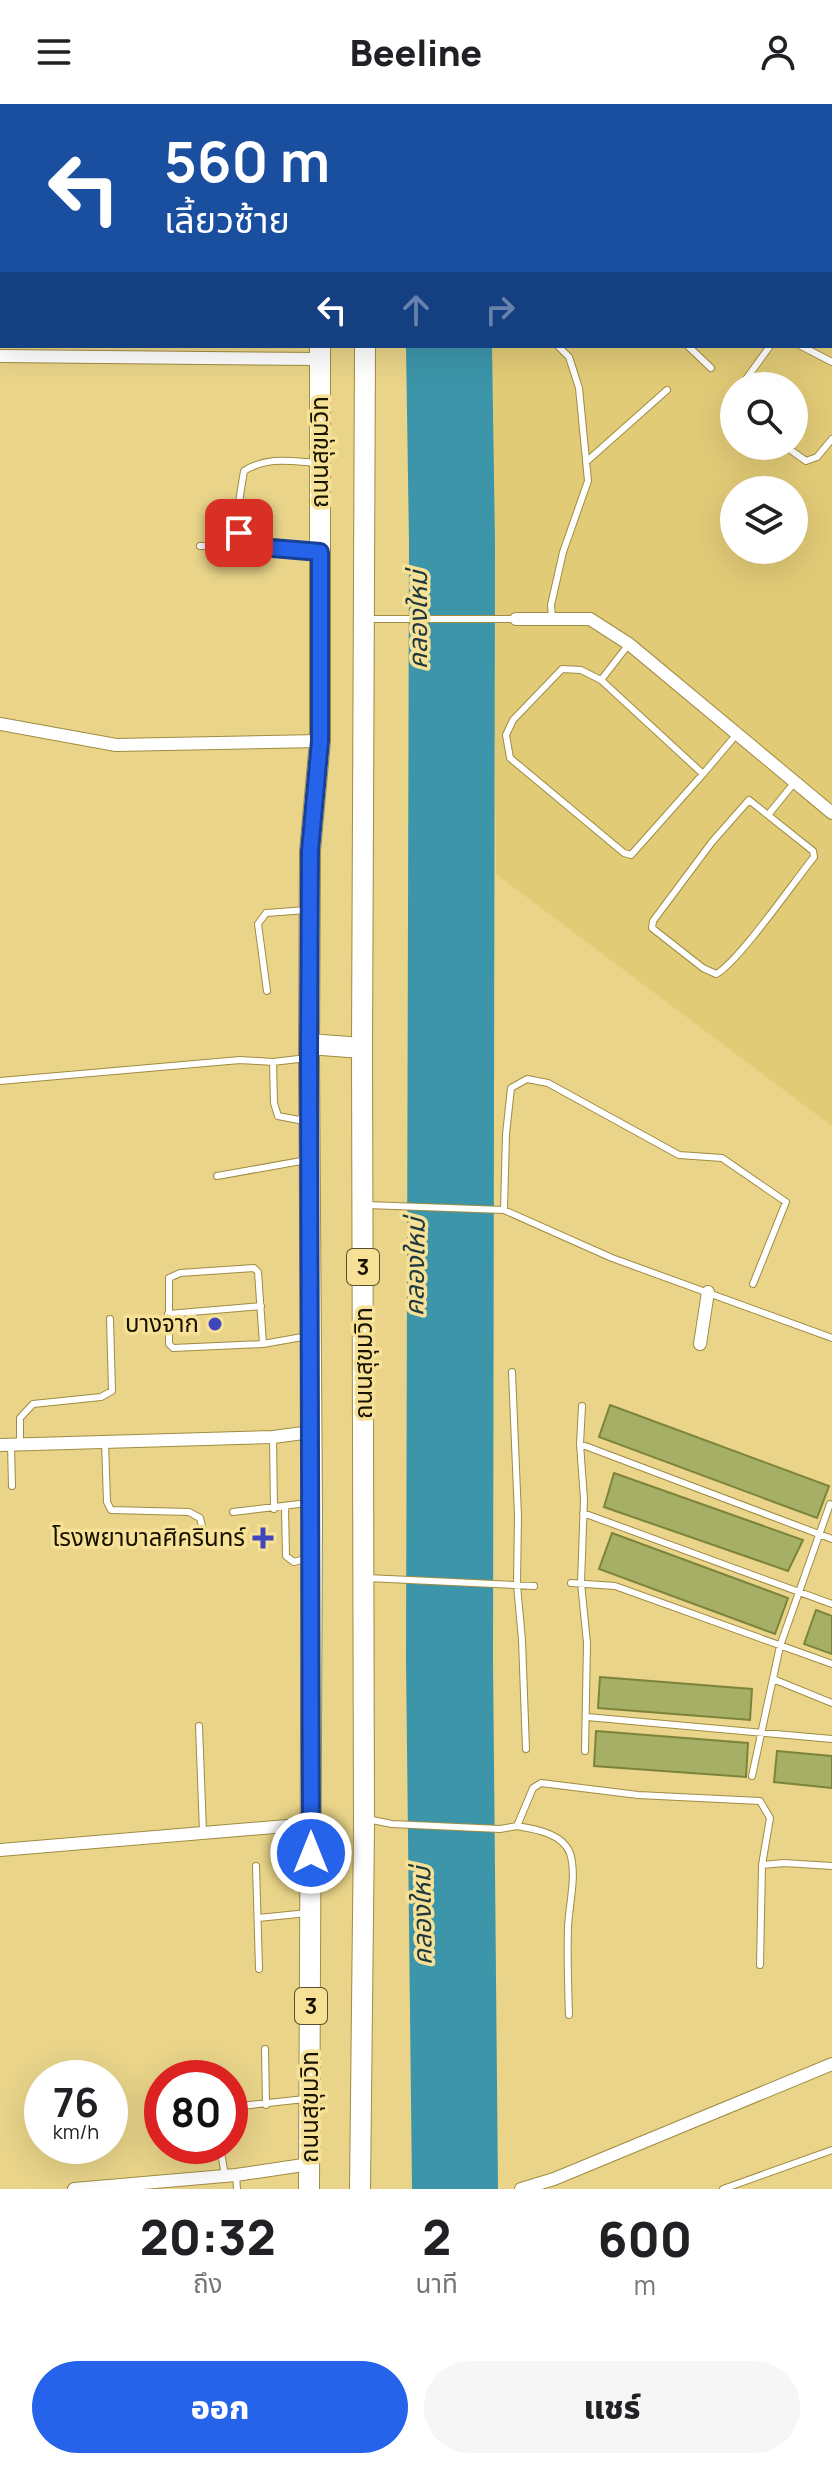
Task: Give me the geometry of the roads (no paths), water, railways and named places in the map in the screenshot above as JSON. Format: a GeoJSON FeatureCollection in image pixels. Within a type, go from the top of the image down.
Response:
{"type":"FeatureCollection","features":[{"type":"Feature","properties":{"kind":"highway","name":"ถนนสุขุมวิท"},"geometry":{"type":"LineString","coordinates":[[360,2189],[364,1819],[362,1048],[365,348]]}},
{"type":"Feature","properties":{"kind":"highway","name":"ถนนสุขุมวิท"},"geometry":{"type":"LineString","coordinates":[[309,2189],[310,851],[320,741],[320,352]]}},
{"type":"Feature","properties":{"kind":"highway"},"geometry":{"type":"LineString","coordinates":[[309,1051],[362,1048]]}},
{"type":"Feature","properties":{"kind":"street"},"geometry":{"type":"LineString","coordinates":[[0,356],[51,351],[320,352]]}},
{"type":"Feature","properties":{"kind":"street"},"geometry":{"type":"LineString","coordinates":[[516,619],[590,619],[629,644],[832,813]]}},
{"type":"Feature","properties":{"kind":"street"},"geometry":{"type":"LineString","coordinates":[[0,724],[116,745],[320,741]]}},
{"type":"Feature","properties":{"kind":"street"},"geometry":{"type":"LineString","coordinates":[[700,1344],[708,1292]]}},
{"type":"Feature","properties":{"kind":"street"},"geometry":{"type":"LineString","coordinates":[[10,1445],[273,1437],[311,1432]]}},
{"type":"Feature","properties":{"kind":"street"},"geometry":{"type":"LineString","coordinates":[[0,1850],[311,1824]]}},
{"type":"Feature","properties":{"kind":"street"},"geometry":{"type":"LineString","coordinates":[[522,2189],[554,2179],[832,2064]]}},
{"type":"Feature","properties":{"kind":"street"},"geometry":{"type":"LineString","coordinates":[[74,2189],[231,2176],[310,2164]]}},
{"type":"Feature","properties":{"kind":"lane"},"geometry":{"type":"LineString","coordinates":[[552,618],[551,605],[563,552],[588,481],[579,388],[569,357],[560,348]]}},
{"type":"Feature","properties":{"kind":"lane"},"geometry":{"type":"LineString","coordinates":[[690,348],[711,368]]}},
{"type":"Feature","properties":{"kind":"lane"},"geometry":{"type":"LineString","coordinates":[[751,372],[769,348]]}},
{"type":"Feature","properties":{"kind":"lane"},"geometry":{"type":"LineString","coordinates":[[805,348],[832,362]]}},
{"type":"Feature","properties":{"kind":"lane"},"geometry":{"type":"LineString","coordinates":[[586,462],[667,390]]}},
{"type":"Feature","properties":{"kind":"lane"},"geometry":{"type":"LineString","coordinates":[[805,460],[817,457],[832,439]]}},
{"type":"Feature","properties":{"kind":"lane"},"geometry":{"type":"LineString","coordinates":[[249,546],[239,533],[239,499],[244,471],[258,462],[276,459],[321,463]]}},
{"type":"Feature","properties":{"kind":"lane"},"geometry":{"type":"LineString","coordinates":[[200,546],[249,546],[320,552]]}},
{"type":"Feature","properties":{"kind":"lane"},"geometry":{"type":"LineString","coordinates":[[363,619],[516,619]]}},
{"type":"Feature","properties":{"kind":"lane"},"geometry":{"type":"LineString","coordinates":[[601,680],[629,644]]}},
{"type":"Feature","properties":{"kind":"lane"},"geometry":{"type":"LineString","coordinates":[[703,774],[601,680],[581,670],[562,669],[513,720],[506,735],[510,758],[624,853],[631,855],[703,774],[736,735]]}},
{"type":"Feature","properties":{"kind":"lane"},"geometry":{"type":"LineString","coordinates":[[768,815],[794,783]]}},
{"type":"Feature","properties":{"kind":"lane"},"geometry":{"type":"LineString","coordinates":[[749,800],[768,815],[813,851],[814,857],[742,948],[716,974],[703,968],[652,928],[653,921],[746,802],[749,800]]}},
{"type":"Feature","properties":{"kind":"lane"},"geometry":{"type":"LineString","coordinates":[[267,991],[258,924],[266,913],[311,910]]}},
{"type":"Feature","properties":{"kind":"lane"},"geometry":{"type":"LineString","coordinates":[[0,1081],[240,1060],[273,1062],[309,1051]]}},
{"type":"Feature","properties":{"kind":"lane"},"geometry":{"type":"LineString","coordinates":[[273,1062],[274,1103],[278,1116],[299,1120],[310,1114]]}},
{"type":"Feature","properties":{"kind":"lane"},"geometry":{"type":"LineString","coordinates":[[501,1210],[511,1088],[523,1080],[548,1083],[679,1155],[722,1158],[786,1202],[753,1284]]}},
{"type":"Feature","properties":{"kind":"lane"},"geometry":{"type":"LineString","coordinates":[[217,1176],[310,1159]]}},
{"type":"Feature","properties":{"kind":"lane"},"geometry":{"type":"LineString","coordinates":[[363,1205],[501,1210],[612,1258],[832,1338]]}},
{"type":"Feature","properties":{"kind":"lane"},"geometry":{"type":"LineString","coordinates":[[263,1344],[258,1272],[242,1267],[169,1278],[169,1344],[173,1348],[263,1344],[311,1336]]}},
{"type":"Feature","properties":{"kind":"lane"},"geometry":{"type":"LineString","coordinates":[[168,1314],[261,1306]]}},
{"type":"Feature","properties":{"kind":"lane"},"geometry":{"type":"LineString","coordinates":[[12,1486],[10,1445],[20,1418],[33,1404],[101,1397],[112,1391],[110,1319]]}},
{"type":"Feature","properties":{"kind":"lane"},"geometry":{"type":"LineString","coordinates":[[512,1372],[518,1516],[517,1585],[526,1749]]}},
{"type":"Feature","properties":{"kind":"lane"},"geometry":{"type":"LineString","coordinates":[[582,1406],[581,1583],[587,1643],[585,1751]]}},
{"type":"Feature","properties":{"kind":"lane"},"geometry":{"type":"LineString","coordinates":[[273,1437],[274,1509]]}},
{"type":"Feature","properties":{"kind":"lane"},"geometry":{"type":"LineString","coordinates":[[105,1441],[107,1502],[111,1510],[189,1512],[200,1518],[203,1530]]}},
{"type":"Feature","properties":{"kind":"lane"},"geometry":{"type":"LineString","coordinates":[[580,1444],[832,1539]]}},
{"type":"Feature","properties":{"kind":"lane"},"geometry":{"type":"LineString","coordinates":[[233,1512],[311,1503]]}},
{"type":"Feature","properties":{"kind":"lane"},"geometry":{"type":"LineString","coordinates":[[752,1776],[780,1646],[830,1504]]}},
{"type":"Feature","properties":{"kind":"lane"},"geometry":{"type":"LineString","coordinates":[[285,1508],[286,1556],[294,1562],[311,1557]]}},
{"type":"Feature","properties":{"kind":"lane"},"geometry":{"type":"LineString","coordinates":[[583,1513],[832,1604]]}},
{"type":"Feature","properties":{"kind":"lane"},"geometry":{"type":"LineString","coordinates":[[363,1578],[534,1586]]}},
{"type":"Feature","properties":{"kind":"lane"},"geometry":{"type":"LineString","coordinates":[[571,1583],[615,1586],[832,1664]]}},
{"type":"Feature","properties":{"kind":"lane"},"geometry":{"type":"LineString","coordinates":[[773,1679],[832,1703]]}},
{"type":"Feature","properties":{"kind":"lane"},"geometry":{"type":"LineString","coordinates":[[587,1717],[832,1739]]}},
{"type":"Feature","properties":{"kind":"lane"},"geometry":{"type":"LineString","coordinates":[[199,1726],[203,1832]]}},
{"type":"Feature","properties":{"kind":"lane"},"geometry":{"type":"LineString","coordinates":[[517,1826],[533,1788],[541,1783],[638,1795],[760,1801],[770,1818],[762,1865],[760,1965]]}},
{"type":"Feature","properties":{"kind":"lane"},"geometry":{"type":"LineString","coordinates":[[364,1819],[392,1824],[500,1829],[517,1826],[542,1831],[558,1839],[569,1851],[572,1870],[568,1926],[569,2015]]}},
{"type":"Feature","properties":{"kind":"lane"},"geometry":{"type":"LineString","coordinates":[[762,1865],[832,1866]]}},
{"type":"Feature","properties":{"kind":"lane"},"geometry":{"type":"LineString","coordinates":[[256,1866],[259,1969]]}},
{"type":"Feature","properties":{"kind":"lane"},"geometry":{"type":"LineString","coordinates":[[258,1918],[311,1912]]}},
{"type":"Feature","properties":{"kind":"lane"},"geometry":{"type":"LineString","coordinates":[[265,2049],[266,2105]]}},
{"type":"Feature","properties":{"kind":"lane"},"geometry":{"type":"LineString","coordinates":[[248,2106],[311,2098]]}},
{"type":"Feature","properties":{"kind":"lane"},"geometry":{"type":"LineString","coordinates":[[723,2189],[832,2150]]}},
{"type":"Feature","properties":{"kind":"lane"},"geometry":{"type":"LineString","coordinates":[[227,2164],[237,2189]]}},
{"type":"Feature","properties":{"kind":"water","name":"คลองใหม่"},"geometry":{"type":"Polygon","coordinates":[[[406,348],[492,348],[495,542],[493,1660],[498,2189],[412,2189],[406,1660],[409,542],[406,348]]]}},
{"type":"Feature","properties":{"kind":"place","name":"บางจาก"},"geometry":{"type":"Point","coordinates":[215,1324]}},
{"type":"Feature","properties":{"kind":"place","name":"โรงพยาบาลศิครินทร์"},"geometry":{"type":"Point","coordinates":[263,1538]}}]}
